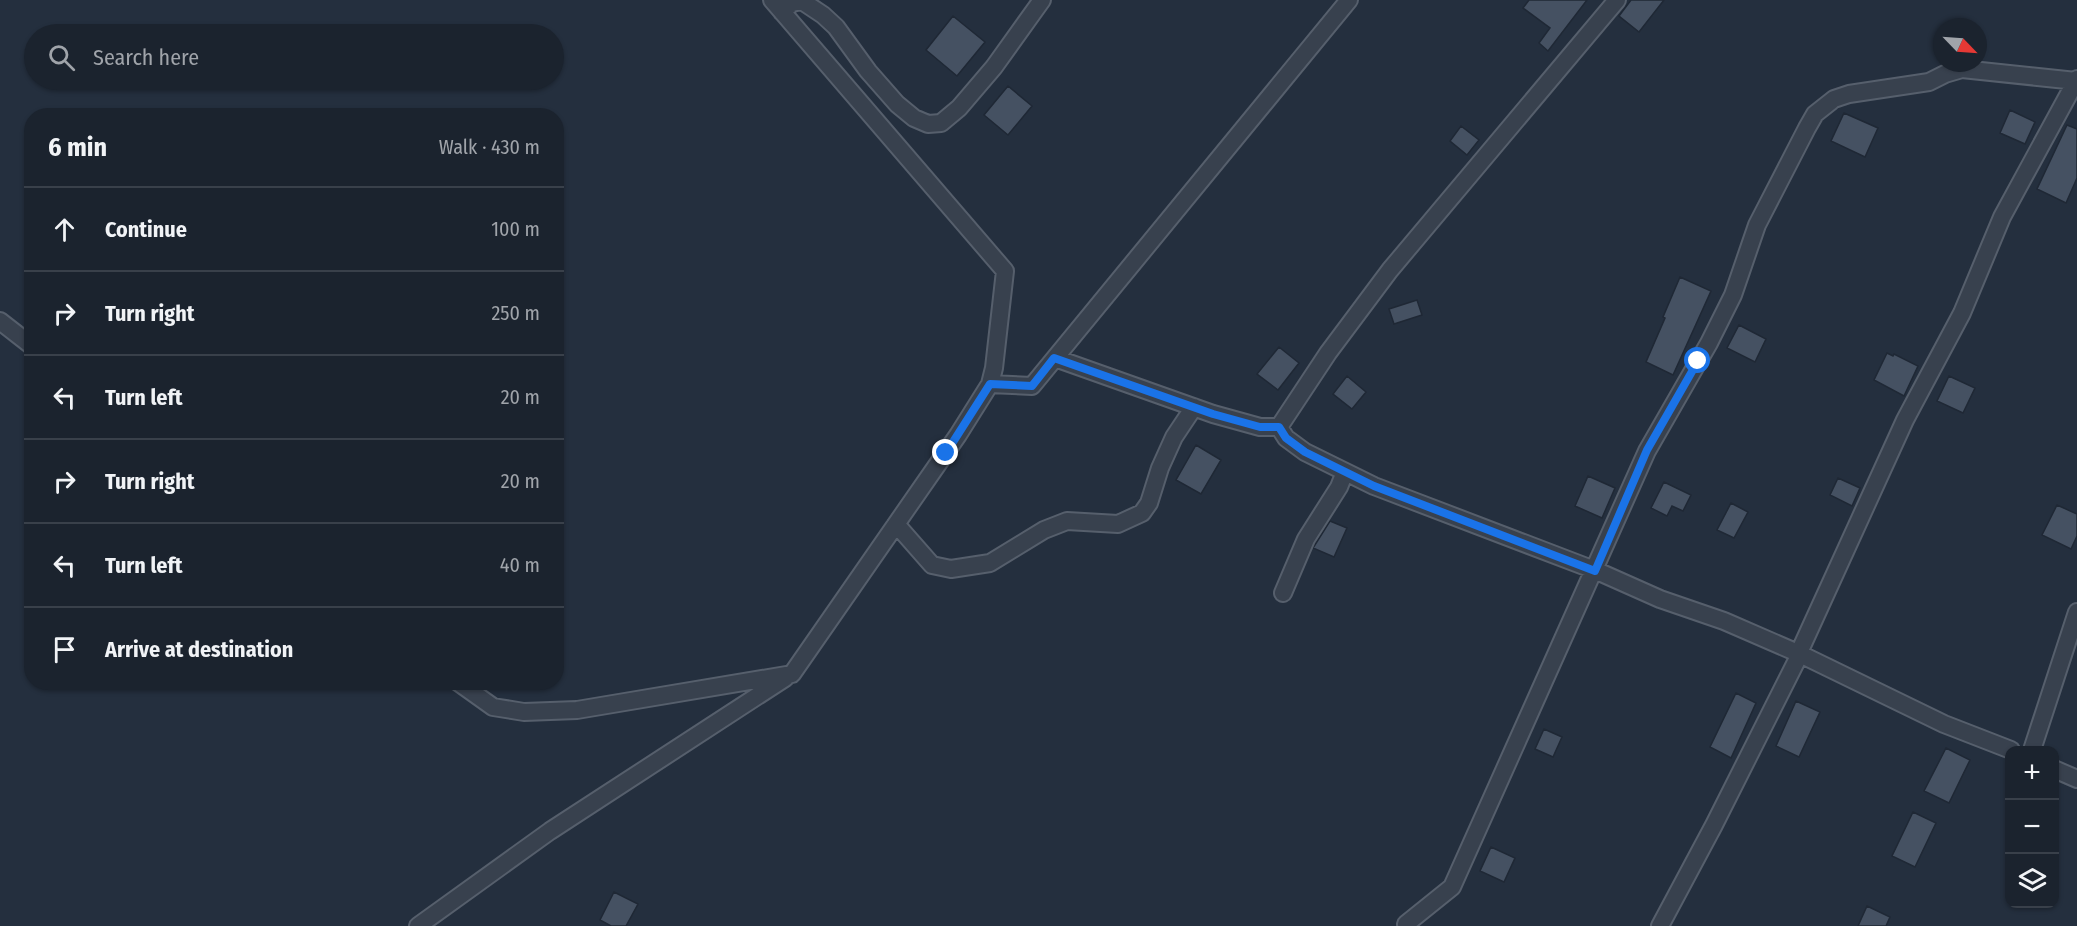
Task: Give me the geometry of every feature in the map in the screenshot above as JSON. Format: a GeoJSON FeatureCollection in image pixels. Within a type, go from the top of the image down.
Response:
{"type":"FeatureCollection","features":[{"type":"Feature","properties":{"kind":"street"},"geometry":{"type":"LineString","coordinates":[[418,926],[550,831],[792,674],[958,435],[990,384],[994,368],[1005,271],[777,6],[802,1],[823,15],[897,104],[914,118],[928,124],[941,123],[958,108],[994,67],[1042,0]]}},
{"type":"Feature","properties":{"kind":"street"},"geometry":{"type":"LineString","coordinates":[[990,384],[1032,386],[1349,0]]}},
{"type":"Feature","properties":{"kind":"street"},"geometry":{"type":"LineString","coordinates":[[1279,427],[1328,353],[1390,270],[1617,0]]}},
{"type":"Feature","properties":{"kind":"street"},"geometry":{"type":"LineString","coordinates":[[1406,924],[1452,887],[1595,571],[1647,450],[1709,343],[1733,295],[1757,225],[1815,114],[1834,99],[1849,94],[1929,82],[1962,69],[2077,80],[2002,217],[1962,313],[1905,420],[1799,656],[1660,926]]}},
{"type":"Feature","properties":{"kind":"street"},"geometry":{"type":"LineString","coordinates":[[0,321],[24,340]]}},
{"type":"Feature","properties":{"kind":"street"},"geometry":{"type":"LineString","coordinates":[[1054,358],[1194,407],[1260,427],[1279,427]]}},
{"type":"Feature","properties":{"kind":"street"},"geometry":{"type":"LineString","coordinates":[[896,524],[932,565],[951,569],[990,563],[1044,530],[1067,521],[1118,525],[1142,513],[1149,503],[1160,468],[1174,437],[1194,407]]}},
{"type":"Feature","properties":{"kind":"street"},"geometry":{"type":"LineString","coordinates":[[1279,427],[1286,438],[1305,452],[1374,486],[1595,571],[1660,599],[1724,621],[1944,724],[2005,748]]}},
{"type":"Feature","properties":{"kind":"street"},"geometry":{"type":"LineString","coordinates":[[1283,593],[1306,539],[1339,488],[1345,472]]}},
{"type":"Feature","properties":{"kind":"street"},"geometry":{"type":"LineString","coordinates":[[2033,746],[2077,612]]}},
{"type":"Feature","properties":{"kind":"street"},"geometry":{"type":"LineString","coordinates":[[469,690],[493,707],[524,712],[577,710],[792,674]]}},
{"type":"Feature","properties":{"kind":"street"},"geometry":{"type":"LineString","coordinates":[[2059,771],[2077,779]]}},
{"type":"Feature","properties":{"kind":"building"},"geometry":{"type":"Polygon","coordinates":[[[1529,0],[1587,0],[1548,51],[1539,43],[1550,28],[1523,8],[1529,0]]]}},
{"type":"Feature","properties":{"kind":"building"},"geometry":{"type":"Polygon","coordinates":[[[1631,0],[1664,0],[1639,32],[1619,16],[1631,0]]]}},
{"type":"Feature","properties":{"kind":"building"},"geometry":{"type":"Polygon","coordinates":[[[953,16],[985,42],[957,76],[926,50],[953,16]]]}},
{"type":"Feature","properties":{"kind":"building"},"geometry":{"type":"Polygon","coordinates":[[[1008,86],[1032,106],[1008,135],[984,115],[1008,86]]]}},
{"type":"Feature","properties":{"kind":"building"},"geometry":{"type":"Polygon","coordinates":[[[2010,110],[2035,122],[2025,144],[2000,133],[2010,110]]]}},
{"type":"Feature","properties":{"kind":"building"},"geometry":{"type":"Polygon","coordinates":[[[1844,113],[1878,128],[1865,157],[1831,141],[1844,113]]]}},
{"type":"Feature","properties":{"kind":"building"},"geometry":{"type":"Polygon","coordinates":[[[2067,125],[2077,129],[2077,178],[2066,203],[2037,189],[2067,125]]]}},
{"type":"Feature","properties":{"kind":"building"},"geometry":{"type":"Polygon","coordinates":[[[1461,126],[1479,140],[1467,155],[1450,141],[1461,126]]]}},
{"type":"Feature","properties":{"kind":"building"},"geometry":{"type":"Polygon","coordinates":[[[1680,277],[1711,291],[1673,375],[1646,362],[1680,277]]]}},
{"type":"Feature","properties":{"kind":"building"},"geometry":{"type":"Polygon","coordinates":[[[1417,300],[1422,315],[1394,324],[1389,309],[1417,300]]]}},
{"type":"Feature","properties":{"kind":"building"},"geometry":{"type":"Polygon","coordinates":[[[1739,325],[1766,339],[1755,362],[1727,348],[1739,325]]]}},
{"type":"Feature","properties":{"kind":"building"},"geometry":{"type":"Polygon","coordinates":[[[1279,347],[1299,363],[1278,390],[1257,374],[1279,347]]]}},
{"type":"Feature","properties":{"kind":"building"},"geometry":{"type":"Polygon","coordinates":[[[1887,353],[1918,366],[1904,396],[1874,380],[1887,353]]]}},
{"type":"Feature","properties":{"kind":"building"},"geometry":{"type":"Polygon","coordinates":[[[1347,376],[1366,392],[1352,409],[1333,394],[1347,376]]]}},
{"type":"Feature","properties":{"kind":"building"},"geometry":{"type":"Polygon","coordinates":[[[1949,376],[1975,388],[1963,413],[1937,401],[1949,376]]]}},
{"type":"Feature","properties":{"kind":"building"},"geometry":{"type":"Polygon","coordinates":[[[1196,445],[1221,460],[1201,494],[1176,480],[1196,445]]]}},
{"type":"Feature","properties":{"kind":"building"},"geometry":{"type":"Polygon","coordinates":[[[1588,476],[1615,488],[1602,518],[1575,506],[1588,476]]]}},
{"type":"Feature","properties":{"kind":"building"},"geometry":{"type":"Polygon","coordinates":[[[1838,478],[1860,488],[1852,506],[1830,495],[1838,478]]]}},
{"type":"Feature","properties":{"kind":"building"},"geometry":{"type":"Polygon","coordinates":[[[1664,482],[1691,495],[1683,511],[1672,506],[1667,516],[1651,508],[1664,482]]]}},
{"type":"Feature","properties":{"kind":"building"},"geometry":{"type":"Polygon","coordinates":[[[1731,503],[1748,512],[1734,538],[1717,530],[1731,503]]]}},
{"type":"Feature","properties":{"kind":"building"},"geometry":{"type":"Polygon","coordinates":[[[2057,505],[2077,514],[2077,536],[2071,549],[2042,535],[2057,505]]]}},
{"type":"Feature","properties":{"kind":"building"},"geometry":{"type":"Polygon","coordinates":[[[1330,521],[1347,528],[1334,557],[1313,548],[1330,521]]]}},
{"type":"Feature","properties":{"kind":"building"},"geometry":{"type":"Polygon","coordinates":[[[1736,693],[1756,703],[1731,758],[1710,747],[1736,693]]]}},
{"type":"Feature","properties":{"kind":"building"},"geometry":{"type":"Polygon","coordinates":[[[1796,701],[1820,712],[1799,757],[1776,746],[1796,701]]]}},
{"type":"Feature","properties":{"kind":"building"},"geometry":{"type":"Polygon","coordinates":[[[1544,729],[1562,737],[1553,757],[1535,749],[1544,729]]]}},
{"type":"Feature","properties":{"kind":"building"},"geometry":{"type":"Polygon","coordinates":[[[1946,748],[1970,760],[1949,803],[1924,791],[1946,748]]]}},
{"type":"Feature","properties":{"kind":"building"},"geometry":{"type":"Polygon","coordinates":[[[1913,812],[1936,823],[1915,867],[1892,856],[1913,812]]]}},
{"type":"Feature","properties":{"kind":"building"},"geometry":{"type":"Polygon","coordinates":[[[1491,847],[1515,858],[1504,882],[1480,871],[1491,847]]]}},
{"type":"Feature","properties":{"kind":"building"},"geometry":{"type":"Polygon","coordinates":[[[614,892],[638,904],[626,926],[611,926],[600,920],[614,892]]]}},
{"type":"Feature","properties":{"kind":"building"},"geometry":{"type":"Polygon","coordinates":[[[1867,906],[1890,917],[1886,926],[1858,926],[1867,906]]]}},
{"type":"Feature","properties":{"kind":"route"},"geometry":{"type":"LineString","coordinates":[[946,453],[990,384],[1032,386],[1054,358],[1213,414],[1260,427],[1279,427],[1286,438],[1305,452],[1374,486],[1595,571],[1647,450],[1698,361]]}}]}
